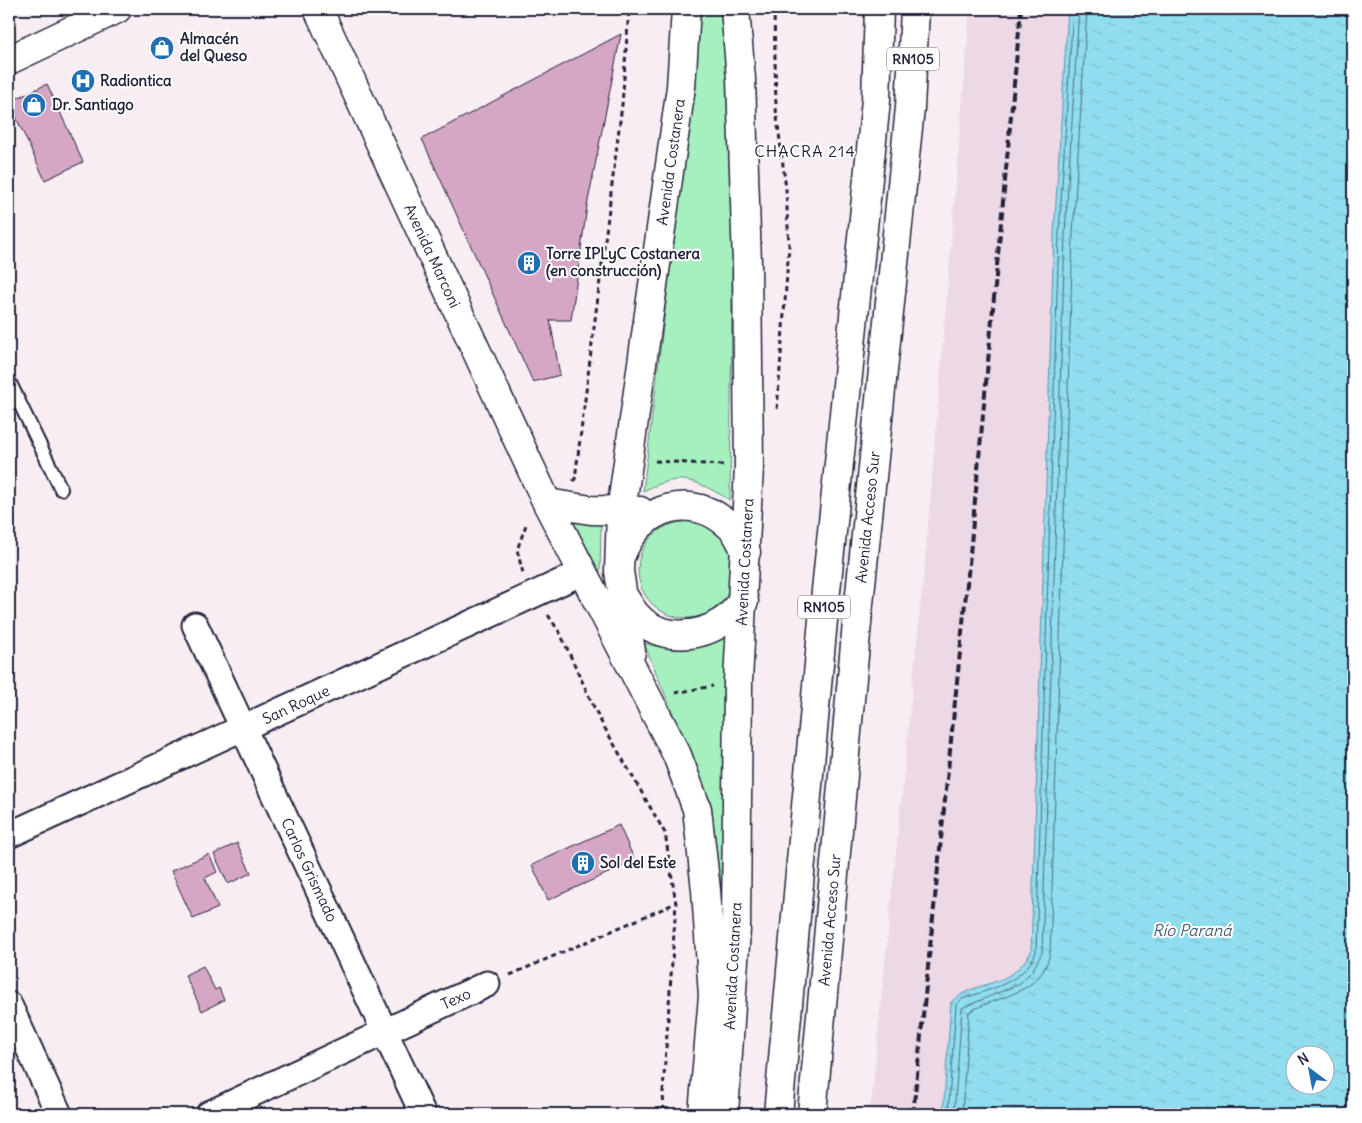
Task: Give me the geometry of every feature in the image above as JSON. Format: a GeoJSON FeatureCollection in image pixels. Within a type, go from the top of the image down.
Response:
{"type":"FeatureCollection","features":[{"type":"Feature","properties":{"kind":"main road"},"geometry":{"type":"LineString","coordinates":[[9,60],[117,9]]}},
{"type":"Feature","properties":{"kind":"main road","name":"Avenida Marconi"},"geometry":{"type":"LineString","coordinates":[[318,9],[547,503],[583,572],[616,599]]}},
{"type":"Feature","properties":{"kind":"main road","name":"Avenida Costanera"},"geometry":{"type":"LineString","coordinates":[[686,9],[681,87],[621,512],[620,556],[616,599],[634,671],[677,755],[697,809],[706,890],[713,996],[703,1114]]}},
{"type":"Feature","properties":{"kind":"main road","name":"Avenida Costanera"},"geometry":{"type":"LineString","coordinates":[[724,1114],[736,929],[738,681],[744,601],[749,467],[747,264],[741,79],[735,9]]}},
{"type":"Feature","properties":{"kind":"main road","name":"RN105"},"geometry":{"type":"LineString","coordinates":[[778,1114],[823,620],[876,100],[880,9]]}},
{"type":"Feature","properties":{"kind":"main road","name":"Avenida Acceso Sur"},"geometry":{"type":"LineString","coordinates":[[812,1114],[857,623],[910,108],[915,9]]}},
{"type":"Feature","properties":{"kind":"main road"},"geometry":{"type":"LineString","coordinates":[[547,503],[591,510],[621,512],[690,506],[714,513],[734,529],[746,552]]}},
{"type":"Feature","properties":{"kind":"main road"},"geometry":{"type":"LineString","coordinates":[[620,556],[627,540],[637,526],[650,516],[665,509]]}},
{"type":"Feature","properties":{"kind":"main road"},"geometry":{"type":"LineString","coordinates":[[616,599],[658,630],[681,636],[705,632],[726,620],[744,601]]}},
{"type":"Feature","properties":{"kind":"street","name":"San Roque"},"geometry":{"type":"LineString","coordinates":[[9,835],[583,572]]}},
{"type":"Feature","properties":{"kind":"street","name":"Carlos Grismado"},"geometry":{"type":"LineString","coordinates":[[195,625],[423,1114]]}},
{"type":"Feature","properties":{"kind":"street","name":"Texo"},"geometry":{"type":"LineString","coordinates":[[209,1114],[487,984]]}},
{"type":"Feature","properties":{"kind":"street"},"geometry":{"type":"LineString","coordinates":[[9,1005],[59,1114]]}},
{"type":"Feature","properties":{"kind":"lane"},"geometry":{"type":"LineString","coordinates":[[9,381],[61,489]]}},
{"type":"Feature","properties":{"kind":"path"},"geometry":{"type":"LineString","coordinates":[[629,459],[749,467]]}},
{"type":"Feature","properties":{"kind":"path"},"geometry":{"type":"LineString","coordinates":[[648,698],[738,681]]}},
{"type":"Feature","properties":{"kind":"path","name":"Texo"},"geometry":{"type":"LineString","coordinates":[[487,984],[706,890]]}},
{"type":"Feature","properties":{"kind":"shaded area"},"geometry":{"type":"Polygon","coordinates":[[[970,9],[1068,9],[1054,233],[1031,952],[1023,965],[1012,975],[959,995],[951,1002],[943,1114],[870,1114],[926,550],[970,9]]]}},
{"type":"Feature","properties":{"kind":"green space"},"geometry":{"type":"Polygon","coordinates":[[[698,9],[723,9],[733,194],[730,500],[706,487],[688,481],[668,481],[643,491],[679,195],[698,9]]]}},
{"type":"Feature","properties":{"kind":"green space"},"geometry":{"type":"Polygon","coordinates":[[[568,519],[601,523],[600,572],[568,519]]]}},
{"type":"Feature","properties":{"kind":"green space"},"geometry":{"type":"Polygon","coordinates":[[[686,522],[704,525],[720,536],[731,552],[734,570],[731,588],[720,604],[704,615],[686,618],[668,615],[652,604],[641,588],[638,570],[641,552],[652,536],[668,525],[686,522]]]}},
{"type":"Feature","properties":{"kind":"green space"},"geometry":{"type":"Polygon","coordinates":[[[727,636],[724,912],[716,893],[686,746],[644,643],[677,650],[696,648],[727,636]]]}},
{"type":"Feature","properties":{"kind":"water","name":"Río Paraná"},"geometry":{"type":"Polygon","coordinates":[[[1068,9],[1353,9],[1353,1114],[943,1114],[951,1002],[961,994],[972,989],[1003,979],[1022,965],[1031,952],[1054,233],[1068,9]]]}},
{"type":"Feature","properties":{"kind":"building","name":"Torre IPLyC Costanera (en construcción)"},"geometry":{"type":"Polygon","coordinates":[[[621,34],[587,206],[571,320],[550,320],[560,375],[533,382],[422,139],[621,34]]]}},
{"type":"Feature","properties":{"kind":"building"},"geometry":{"type":"Polygon","coordinates":[[[47,84],[83,162],[45,180],[9,102],[47,84]]]}},
{"type":"Feature","properties":{"kind":"building","name":"Sol del Este"},"geometry":{"type":"Polygon","coordinates":[[[619,825],[635,861],[548,900],[532,865],[619,825]]]}},
{"type":"Feature","properties":{"kind":"building"},"geometry":{"type":"Polygon","coordinates":[[[237,843],[251,873],[228,884],[214,854],[237,843]]]}},
{"type":"Feature","properties":{"kind":"building"},"geometry":{"type":"Polygon","coordinates":[[[209,854],[217,872],[205,878],[218,908],[193,919],[171,871],[209,854]]]}},
{"type":"Feature","properties":{"kind":"building"},"geometry":{"type":"Polygon","coordinates":[[[203,966],[215,990],[219,988],[224,1000],[202,1011],[185,975],[203,966]]]}},
{"type":"Feature","properties":{"kind":"railway"},"geometry":{"type":"LineString","coordinates":[[913,1114],[970,554],[1021,9]]}},
{"type":"Feature","properties":{"kind":"place","name":"Almacén del Queso"},"geometry":{"type":"Point","coordinates":[162,48]}},
{"type":"Feature","properties":{"kind":"place","name":"Radiontica"},"geometry":{"type":"Point","coordinates":[83,81]}},
{"type":"Feature","properties":{"kind":"place","name":"Dr. Santiago"},"geometry":{"type":"Point","coordinates":[34,105]}},
{"type":"Feature","properties":{"kind":"place","name":"Torre IPLyC Costanera (en construcción)"},"geometry":{"type":"Point","coordinates":[529,263]}},
{"type":"Feature","properties":{"kind":"place","name":"Sol del Este"},"geometry":{"type":"Point","coordinates":[583,863]}},
{"type":"Feature","properties":{"kind":"district","name":"CHACRA 214"},"geometry":{"type":"Point","coordinates":[805,151]}}]}
